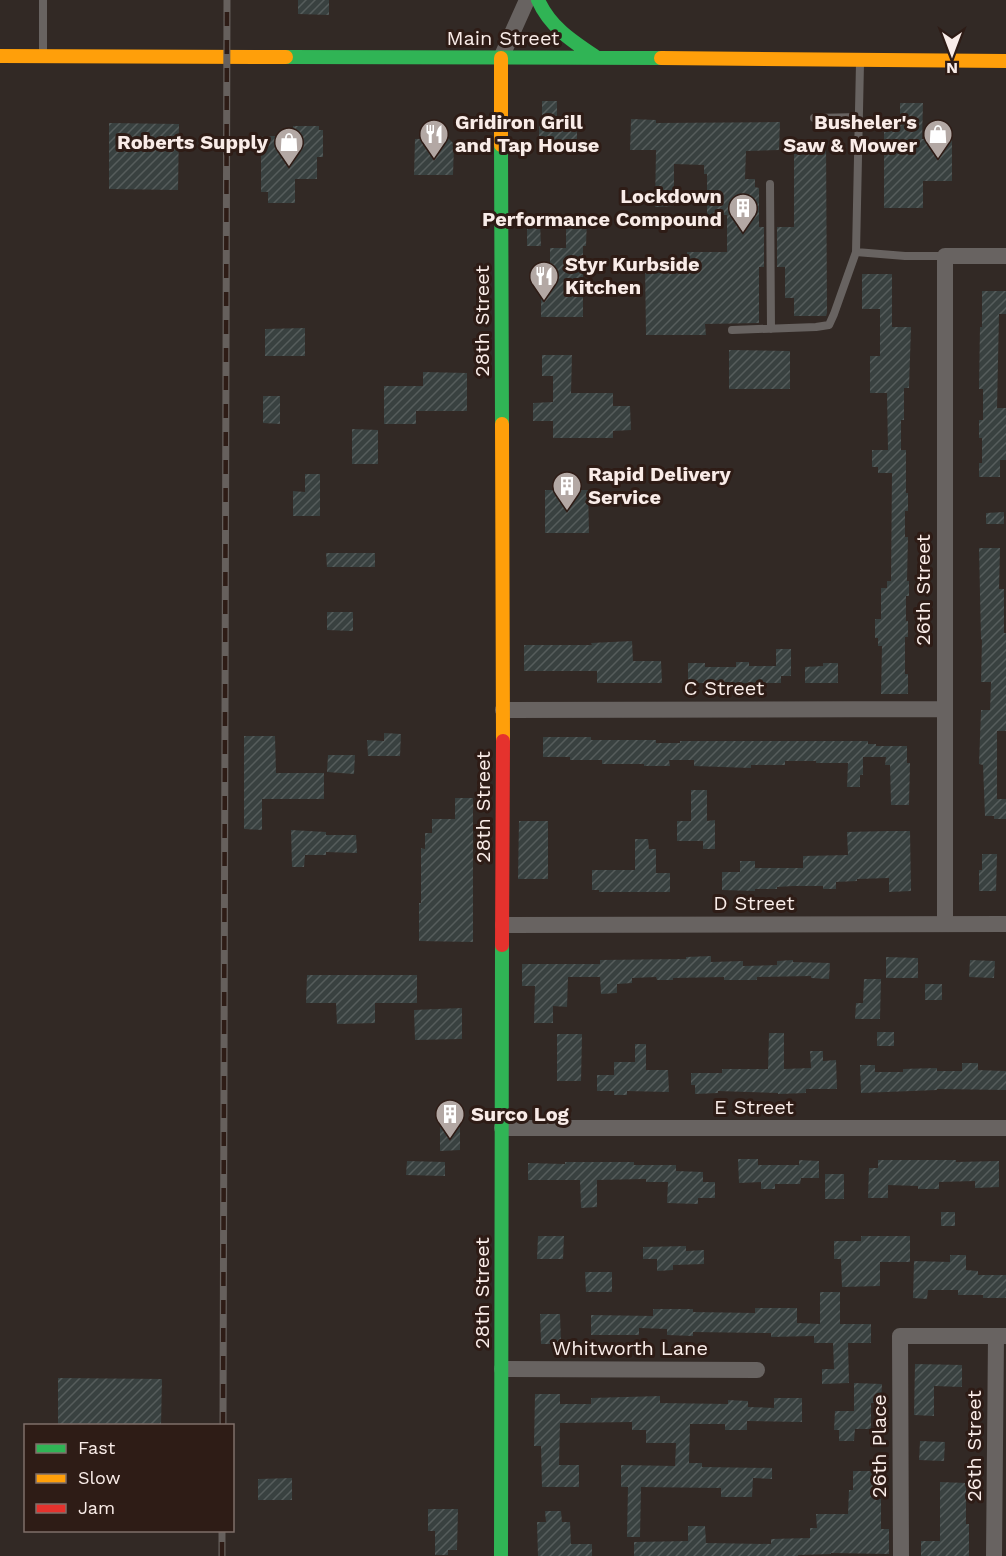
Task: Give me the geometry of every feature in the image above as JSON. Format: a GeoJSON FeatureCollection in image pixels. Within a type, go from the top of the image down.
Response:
{"type":"FeatureCollection","features":[{"type":"Feature","properties":{"kind":"main road"},"geometry":{"type":"LineString","coordinates":[[538,0],[543,14],[553,27],[596,57]]}},
{"type":"Feature","properties":{"kind":"main road","name":"Main Street"},"geometry":{"type":"LineString","coordinates":[[0,56],[596,57],[1006,61]]}},
{"type":"Feature","properties":{"kind":"main road","name":"28th Street"},"geometry":{"type":"LineString","coordinates":[[501,58],[503,710],[501,1556]]}},
{"type":"Feature","properties":{"kind":"street"},"geometry":{"type":"LineString","coordinates":[[501,58],[527,0]]}},
{"type":"Feature","properties":{"kind":"street"},"geometry":{"type":"LineString","coordinates":[[945,256],[1006,256]]}},
{"type":"Feature","properties":{"kind":"street","name":"26th Street"},"geometry":{"type":"LineString","coordinates":[[945,256],[945,923]]}},
{"type":"Feature","properties":{"kind":"street","name":"C Street"},"geometry":{"type":"LineString","coordinates":[[503,710],[944,709]]}},
{"type":"Feature","properties":{"kind":"street","name":"D Street"},"geometry":{"type":"LineString","coordinates":[[503,926],[1006,924]]}},
{"type":"Feature","properties":{"kind":"street","name":"E Street"},"geometry":{"type":"LineString","coordinates":[[502,1128],[1006,1128]]}},
{"type":"Feature","properties":{"kind":"street","name":"26th Place"},"geometry":{"type":"LineString","coordinates":[[901,1556],[900,1336],[1001,1336]]}},
{"type":"Feature","properties":{"kind":"street","name":"26th Street"},"geometry":{"type":"LineString","coordinates":[[994,1556],[1001,1336]]}},
{"type":"Feature","properties":{"kind":"street","name":"Whitworth Lane"},"geometry":{"type":"LineString","coordinates":[[502,1369],[757,1370]]}},
{"type":"Feature","properties":{"kind":"lane"},"geometry":{"type":"LineString","coordinates":[[43,0],[43,56]]}},
{"type":"Feature","properties":{"kind":"lane"},"geometry":{"type":"LineString","coordinates":[[732,330],[829,325],[856,252],[860,59]]}},
{"type":"Feature","properties":{"kind":"lane"},"geometry":{"type":"LineString","coordinates":[[814,118],[859,117]]}},
{"type":"Feature","properties":{"kind":"lane"},"geometry":{"type":"LineString","coordinates":[[770,184],[771,329]]}},
{"type":"Feature","properties":{"kind":"lane"},"geometry":{"type":"LineString","coordinates":[[856,252],[945,256]]}},
{"type":"Feature","properties":{"kind":"building"},"geometry":{"type":"Polygon","coordinates":[[[298,0],[329,0],[329,15],[298,14],[298,0]]]}},
{"type":"Feature","properties":{"kind":"building"},"geometry":{"type":"Polygon","coordinates":[[[542,101],[557,101],[557,124],[577,125],[577,146],[539,146],[542,101]]]}},
{"type":"Feature","properties":{"kind":"building"},"geometry":{"type":"Polygon","coordinates":[[[900,103],[923,103],[922,139],[952,139],[952,181],[923,181],[923,208],[884,208],[884,132],[888,132],[888,124],[900,124],[900,103]]]}},
{"type":"Feature","properties":{"kind":"building","name":"Lockdown Performance Compound"},"geometry":{"type":"Polygon","coordinates":[[[631,119],[656,120],[656,123],[780,122],[779,150],[746,151],[745,179],[755,179],[755,187],[759,188],[759,227],[764,227],[764,267],[759,267],[759,323],[705,324],[706,335],[646,335],[645,265],[687,265],[687,252],[727,252],[727,215],[707,215],[707,174],[704,174],[704,165],[674,164],[674,206],[655,207],[656,150],[630,150],[631,119]]]}},
{"type":"Feature","properties":{"kind":"building"},"geometry":{"type":"Polygon","coordinates":[[[109,123],[179,124],[178,190],[109,189],[109,123]]]}},
{"type":"Feature","properties":{"kind":"building","name":"Roberts Supply"},"geometry":{"type":"Polygon","coordinates":[[[293,126],[319,126],[319,130],[323,130],[323,157],[317,157],[317,179],[295,179],[295,203],[268,203],[268,192],[261,192],[261,136],[293,136],[293,126]]]}},
{"type":"Feature","properties":{"kind":"building","name":"Gridiron Grill and Tap House"},"geometry":{"type":"Polygon","coordinates":[[[448,138],[454,144],[453,175],[414,175],[415,139],[448,138]]]}},
{"type":"Feature","properties":{"kind":"building"},"geometry":{"type":"Polygon","coordinates":[[[826,141],[827,313],[826,316],[794,316],[794,298],[785,298],[785,267],[777,267],[777,227],[794,227],[794,142],[826,141]]]}},
{"type":"Feature","properties":{"kind":"building"},"geometry":{"type":"Polygon","coordinates":[[[566,218],[587,218],[586,246],[583,246],[583,317],[541,317],[541,293],[550,293],[550,248],[566,248],[566,218]]]}},
{"type":"Feature","properties":{"kind":"building"},"geometry":{"type":"Polygon","coordinates":[[[540,222],[541,246],[527,246],[527,223],[540,222]]]}},
{"type":"Feature","properties":{"kind":"building"},"geometry":{"type":"Polygon","coordinates":[[[862,274],[892,274],[892,327],[911,327],[909,388],[904,388],[904,420],[901,420],[901,450],[906,450],[906,493],[908,493],[905,537],[908,537],[909,596],[906,596],[908,637],[905,637],[905,674],[908,674],[908,694],[881,694],[882,646],[878,646],[878,638],[875,638],[875,619],[881,619],[881,588],[887,588],[887,581],[891,581],[892,473],[878,473],[878,467],[872,467],[872,450],[888,450],[887,393],[870,393],[870,356],[880,356],[880,309],[862,309],[862,274]]]}},
{"type":"Feature","properties":{"kind":"building"},"geometry":{"type":"Polygon","coordinates":[[[982,291],[1006,291],[1006,314],[999,314],[997,408],[1006,408],[1006,460],[1000,460],[1000,477],[979,477],[979,463],[982,463],[982,438],[979,438],[979,420],[983,420],[983,389],[979,389],[982,291]]]}},
{"type":"Feature","properties":{"kind":"building"},"geometry":{"type":"Polygon","coordinates":[[[305,328],[305,356],[265,356],[265,329],[305,328]]]}},
{"type":"Feature","properties":{"kind":"building"},"geometry":{"type":"Polygon","coordinates":[[[729,350],[790,351],[790,389],[729,389],[729,350]]]}},
{"type":"Feature","properties":{"kind":"building"},"geometry":{"type":"Polygon","coordinates":[[[542,355],[572,355],[571,393],[613,393],[613,406],[630,406],[631,430],[613,431],[613,438],[553,438],[553,421],[533,421],[533,403],[553,402],[553,376],[542,376],[542,355]]]}},
{"type":"Feature","properties":{"kind":"building"},"geometry":{"type":"Polygon","coordinates":[[[423,372],[467,373],[467,411],[416,411],[416,424],[384,424],[384,386],[423,386],[423,372]]]}},
{"type":"Feature","properties":{"kind":"building"},"geometry":{"type":"Polygon","coordinates":[[[263,396],[280,396],[280,424],[263,423],[263,396]]]}},
{"type":"Feature","properties":{"kind":"building"},"geometry":{"type":"Polygon","coordinates":[[[352,429],[378,430],[378,464],[352,464],[352,429]]]}},
{"type":"Feature","properties":{"kind":"building"},"geometry":{"type":"Polygon","coordinates":[[[305,474],[320,474],[320,516],[293,516],[293,491],[305,492],[305,474]]]}},
{"type":"Feature","properties":{"kind":"building","name":"Rapid Delivery Service"},"geometry":{"type":"Polygon","coordinates":[[[545,490],[588,490],[589,533],[545,533],[545,490]]]}},
{"type":"Feature","properties":{"kind":"building"},"geometry":{"type":"Polygon","coordinates":[[[1004,512],[1004,524],[986,524],[986,513],[1004,512]]]}},
{"type":"Feature","properties":{"kind":"building"},"geometry":{"type":"Polygon","coordinates":[[[979,548],[1000,548],[999,589],[1004,589],[1004,633],[1006,633],[1006,731],[997,731],[997,799],[1006,799],[1006,819],[985,816],[983,765],[979,764],[981,710],[990,710],[991,682],[981,682],[979,548]]]}},
{"type":"Feature","properties":{"kind":"building"},"geometry":{"type":"Polygon","coordinates":[[[326,553],[375,553],[375,567],[327,567],[326,553]]]}},
{"type":"Feature","properties":{"kind":"building"},"geometry":{"type":"Polygon","coordinates":[[[327,612],[353,612],[353,631],[327,630],[327,612]]]}},
{"type":"Feature","properties":{"kind":"building"},"geometry":{"type":"Polygon","coordinates":[[[632,641],[633,661],[661,661],[662,683],[597,683],[597,671],[524,671],[524,645],[592,645],[591,643],[632,641]]]}},
{"type":"Feature","properties":{"kind":"building"},"geometry":{"type":"Polygon","coordinates":[[[776,649],[791,649],[791,676],[781,676],[781,683],[688,683],[688,663],[705,663],[705,667],[736,667],[736,662],[749,662],[749,666],[776,666],[776,649]]]}},
{"type":"Feature","properties":{"kind":"building"},"geometry":{"type":"Polygon","coordinates":[[[823,663],[838,663],[838,683],[805,683],[805,667],[823,666],[823,663]]]}},
{"type":"Feature","properties":{"kind":"building"},"geometry":{"type":"Polygon","coordinates":[[[384,733],[401,734],[400,756],[368,756],[367,740],[384,741],[384,733]]]}},
{"type":"Feature","properties":{"kind":"building"},"geometry":{"type":"Polygon","coordinates":[[[244,736],[275,736],[276,773],[324,773],[324,799],[262,799],[262,830],[244,829],[244,736]]]}},
{"type":"Feature","properties":{"kind":"building"},"geometry":{"type":"Polygon","coordinates":[[[543,737],[656,740],[656,743],[868,741],[868,744],[876,744],[876,746],[907,746],[907,763],[910,763],[909,805],[891,805],[890,765],[885,765],[886,757],[863,757],[860,787],[847,787],[848,763],[785,761],[785,765],[751,765],[751,768],[694,766],[694,760],[669,760],[670,766],[602,764],[602,760],[543,757],[543,737]]]}},
{"type":"Feature","properties":{"kind":"building"},"geometry":{"type":"Polygon","coordinates":[[[328,755],[355,755],[354,774],[327,772],[328,755]]]}},
{"type":"Feature","properties":{"kind":"building"},"geometry":{"type":"Polygon","coordinates":[[[691,790],[707,790],[707,821],[715,820],[715,849],[703,849],[703,841],[677,841],[677,821],[691,821],[691,790]]]}},
{"type":"Feature","properties":{"kind":"building"},"geometry":{"type":"Polygon","coordinates":[[[455,798],[473,798],[473,942],[419,941],[421,848],[425,849],[425,833],[432,833],[432,819],[455,819],[455,798]]]}},
{"type":"Feature","properties":{"kind":"building"},"geometry":{"type":"Polygon","coordinates":[[[519,821],[548,821],[548,879],[518,879],[519,821]]]}},
{"type":"Feature","properties":{"kind":"building"},"geometry":{"type":"Polygon","coordinates":[[[291,830],[326,832],[326,835],[356,835],[357,853],[326,852],[326,855],[305,855],[304,867],[292,867],[291,830]]]}},
{"type":"Feature","properties":{"kind":"building"},"geometry":{"type":"Polygon","coordinates":[[[910,831],[911,891],[889,892],[889,878],[836,882],[836,889],[823,889],[823,886],[793,886],[755,889],[755,891],[722,890],[722,872],[740,872],[740,861],[755,861],[755,868],[803,868],[803,856],[848,855],[847,832],[910,831]]]}},
{"type":"Feature","properties":{"kind":"building"},"geometry":{"type":"Polygon","coordinates":[[[635,839],[648,839],[649,849],[656,849],[656,873],[670,873],[670,892],[599,892],[599,890],[592,890],[592,870],[635,870],[635,839]]]}},
{"type":"Feature","properties":{"kind":"building"},"geometry":{"type":"Polygon","coordinates":[[[982,854],[997,854],[996,891],[979,891],[982,854]]]}},
{"type":"Feature","properties":{"kind":"building"},"geometry":{"type":"Polygon","coordinates":[[[711,956],[711,962],[743,961],[743,966],[777,965],[777,961],[793,960],[793,962],[830,963],[829,979],[811,978],[811,976],[757,977],[757,980],[724,980],[724,977],[673,978],[673,980],[657,980],[656,977],[632,978],[632,983],[617,984],[617,993],[601,994],[600,977],[568,977],[567,1007],[553,1006],[553,1023],[534,1023],[535,986],[522,986],[522,964],[600,964],[600,960],[686,959],[686,957],[711,956]]]}},
{"type":"Feature","properties":{"kind":"building"},"geometry":{"type":"Polygon","coordinates":[[[886,957],[918,958],[918,978],[886,978],[886,957]]]}},
{"type":"Feature","properties":{"kind":"building"},"geometry":{"type":"Polygon","coordinates":[[[970,960],[995,961],[994,978],[969,977],[970,960]]]}},
{"type":"Feature","properties":{"kind":"building"},"geometry":{"type":"Polygon","coordinates":[[[307,975],[417,975],[417,1003],[375,1003],[375,1023],[337,1024],[336,1003],[306,1003],[307,975]]]}},
{"type":"Feature","properties":{"kind":"building"},"geometry":{"type":"Polygon","coordinates":[[[864,979],[881,979],[880,1019],[855,1019],[856,1003],[863,1003],[864,979]]]}},
{"type":"Feature","properties":{"kind":"building"},"geometry":{"type":"Polygon","coordinates":[[[925,984],[942,984],[942,1000],[925,1000],[925,984]]]}},
{"type":"Feature","properties":{"kind":"building"},"geometry":{"type":"Polygon","coordinates":[[[462,1008],[462,1039],[415,1040],[414,1010],[462,1008]]]}},
{"type":"Feature","properties":{"kind":"building"},"geometry":{"type":"Polygon","coordinates":[[[877,1032],[894,1032],[894,1046],[877,1046],[877,1032]]]}},
{"type":"Feature","properties":{"kind":"building"},"geometry":{"type":"Polygon","coordinates":[[[769,1033],[784,1033],[784,1069],[811,1068],[810,1051],[823,1051],[823,1061],[836,1060],[837,1089],[806,1089],[806,1093],[778,1094],[718,1091],[718,1093],[695,1094],[695,1085],[691,1085],[691,1073],[722,1073],[722,1069],[768,1069],[769,1033]]]}},
{"type":"Feature","properties":{"kind":"building"},"geometry":{"type":"Polygon","coordinates":[[[557,1034],[582,1034],[581,1081],[557,1081],[557,1034]]]}},
{"type":"Feature","properties":{"kind":"building"},"geometry":{"type":"Polygon","coordinates":[[[635,1044],[646,1044],[646,1070],[668,1070],[669,1092],[627,1091],[627,1095],[614,1095],[614,1091],[597,1091],[597,1075],[614,1075],[614,1062],[635,1062],[635,1044]]]}},
{"type":"Feature","properties":{"kind":"building"},"geometry":{"type":"Polygon","coordinates":[[[962,1063],[978,1063],[978,1070],[1006,1071],[1006,1090],[937,1089],[861,1093],[860,1065],[875,1065],[875,1072],[903,1072],[903,1069],[937,1068],[937,1071],[962,1071],[962,1063]]]}},
{"type":"Feature","properties":{"kind":"building","name":"Surco Log"},"geometry":{"type":"Polygon","coordinates":[[[440,1127],[460,1127],[460,1150],[440,1151],[440,1127]]]}},
{"type":"Feature","properties":{"kind":"building"},"geometry":{"type":"Polygon","coordinates":[[[738,1159],[758,1159],[758,1165],[799,1165],[799,1160],[819,1161],[819,1178],[801,1178],[800,1184],[775,1184],[775,1189],[761,1189],[761,1182],[739,1183],[738,1159]]]}},
{"type":"Feature","properties":{"kind":"building"},"geometry":{"type":"Polygon","coordinates":[[[878,1160],[999,1161],[999,1187],[975,1188],[975,1181],[939,1182],[939,1189],[888,1185],[888,1198],[868,1198],[869,1168],[878,1168],[878,1160]]]}},
{"type":"Feature","properties":{"kind":"building"},"geometry":{"type":"Polygon","coordinates":[[[407,1161],[445,1162],[445,1176],[406,1175],[407,1161]]]}},
{"type":"Feature","properties":{"kind":"building"},"geometry":{"type":"Polygon","coordinates":[[[565,1162],[634,1162],[634,1165],[676,1165],[676,1171],[703,1172],[703,1182],[715,1182],[715,1198],[698,1198],[698,1204],[667,1203],[668,1182],[646,1182],[646,1179],[597,1180],[597,1207],[581,1208],[580,1180],[528,1180],[528,1163],[565,1164],[565,1162]]]}},
{"type":"Feature","properties":{"kind":"building"},"geometry":{"type":"Polygon","coordinates":[[[825,1174],[844,1174],[844,1199],[825,1199],[825,1174]]]}},
{"type":"Feature","properties":{"kind":"building"},"geometry":{"type":"Polygon","coordinates":[[[941,1212],[955,1212],[955,1226],[941,1226],[941,1212]]]}},
{"type":"Feature","properties":{"kind":"building"},"geometry":{"type":"Polygon","coordinates":[[[538,1236],[564,1236],[563,1259],[537,1259],[538,1236]]]}},
{"type":"Feature","properties":{"kind":"building"},"geometry":{"type":"Polygon","coordinates":[[[861,1236],[910,1236],[910,1262],[880,1262],[880,1286],[842,1287],[841,1259],[834,1259],[834,1241],[861,1241],[861,1236]]]}},
{"type":"Feature","properties":{"kind":"building"},"geometry":{"type":"Polygon","coordinates":[[[686,1246],[686,1251],[704,1250],[704,1264],[673,1265],[673,1270],[657,1271],[657,1259],[643,1259],[643,1247],[686,1246]]]}},
{"type":"Feature","properties":{"kind":"building"},"geometry":{"type":"Polygon","coordinates":[[[950,1255],[966,1255],[966,1270],[978,1271],[978,1275],[1006,1275],[1006,1298],[958,1295],[958,1290],[928,1290],[927,1299],[913,1298],[914,1261],[950,1262],[950,1255]]]}},
{"type":"Feature","properties":{"kind":"building"},"geometry":{"type":"Polygon","coordinates":[[[585,1272],[612,1272],[612,1292],[586,1292],[585,1272]]]}},
{"type":"Feature","properties":{"kind":"building"},"geometry":{"type":"Polygon","coordinates":[[[820,1292],[840,1292],[840,1324],[871,1324],[871,1343],[848,1343],[849,1383],[822,1384],[822,1369],[834,1369],[833,1343],[814,1343],[814,1336],[771,1337],[771,1333],[693,1332],[693,1336],[667,1335],[667,1329],[639,1328],[639,1335],[591,1335],[591,1315],[653,1316],[653,1309],[755,1313],[755,1308],[797,1308],[797,1323],[820,1324],[820,1292]]]}},
{"type":"Feature","properties":{"kind":"building"},"geometry":{"type":"Polygon","coordinates":[[[540,1314],[560,1314],[561,1344],[541,1344],[540,1314]]]}},
{"type":"Feature","properties":{"kind":"building"},"geometry":{"type":"Polygon","coordinates":[[[915,1364],[962,1365],[962,1387],[934,1386],[934,1416],[914,1415],[915,1364]]]}},
{"type":"Feature","properties":{"kind":"building"},"geometry":{"type":"Polygon","coordinates":[[[58,1378],[162,1379],[161,1424],[58,1424],[58,1378]]]}},
{"type":"Feature","properties":{"kind":"building"},"geometry":{"type":"Polygon","coordinates":[[[854,1383],[882,1384],[881,1403],[871,1403],[871,1429],[855,1429],[854,1441],[839,1441],[839,1430],[834,1430],[835,1411],[854,1411],[854,1383]]]}},
{"type":"Feature","properties":{"kind":"building"},"geometry":{"type":"Polygon","coordinates":[[[535,1394],[560,1394],[560,1404],[591,1404],[591,1398],[660,1396],[660,1403],[728,1404],[728,1400],[748,1401],[748,1407],[774,1408],[774,1398],[802,1398],[802,1422],[747,1421],[747,1430],[725,1430],[725,1424],[690,1424],[689,1463],[702,1463],[702,1467],[772,1468],[772,1479],[753,1478],[752,1497],[721,1497],[721,1488],[641,1487],[640,1537],[627,1537],[628,1487],[621,1487],[621,1465],[675,1466],[676,1443],[646,1443],[646,1430],[632,1430],[632,1422],[560,1423],[559,1465],[579,1465],[579,1487],[542,1487],[541,1446],[534,1446],[535,1394]]]}},
{"type":"Feature","properties":{"kind":"building"},"geometry":{"type":"Polygon","coordinates":[[[920,1441],[945,1442],[944,1461],[919,1460],[920,1441]]]}},
{"type":"Feature","properties":{"kind":"building"},"geometry":{"type":"Polygon","coordinates":[[[853,1471],[876,1471],[876,1499],[881,1499],[881,1529],[889,1529],[889,1554],[634,1556],[634,1542],[688,1541],[688,1526],[705,1526],[706,1543],[771,1544],[771,1539],[810,1538],[810,1528],[817,1528],[816,1514],[848,1514],[849,1490],[853,1490],[853,1471]]]}},
{"type":"Feature","properties":{"kind":"building"},"geometry":{"type":"Polygon","coordinates":[[[292,1478],[292,1500],[258,1500],[258,1479],[292,1478]]]}},
{"type":"Feature","properties":{"kind":"building"},"geometry":{"type":"Polygon","coordinates":[[[940,1482],[966,1483],[969,1556],[921,1556],[921,1541],[940,1541],[940,1482]]]}},
{"type":"Feature","properties":{"kind":"building"},"geometry":{"type":"Polygon","coordinates":[[[428,1509],[458,1509],[457,1550],[448,1550],[448,1555],[435,1555],[435,1531],[428,1531],[428,1509]]]}},
{"type":"Feature","properties":{"kind":"building"},"geometry":{"type":"Polygon","coordinates":[[[545,1511],[561,1511],[562,1522],[570,1522],[571,1544],[592,1544],[592,1556],[538,1556],[537,1522],[546,1522],[545,1511]]]}},
{"type":"Feature","properties":{"kind":"railway"},"geometry":{"type":"LineString","coordinates":[[223,1424],[227,0]]}},
{"type":"Feature","properties":{"kind":"railway"},"geometry":{"type":"LineString","coordinates":[[222,1532],[222,1556]]}},
{"type":"Feature","properties":{"kind":"traffic: fast"},"geometry":{"type":"LineString","coordinates":[[538,0],[555,26],[596,57]]}},
{"type":"Feature","properties":{"kind":"traffic: fast"},"geometry":{"type":"LineString","coordinates":[[286,57],[661,58]]}},
{"type":"Feature","properties":{"kind":"traffic: fast"},"geometry":{"type":"LineString","coordinates":[[501,145],[502,424]]}},
{"type":"Feature","properties":{"kind":"traffic: fast"},"geometry":{"type":"LineString","coordinates":[[501,1556],[502,945]]}},
{"type":"Feature","properties":{"kind":"traffic: slow"},"geometry":{"type":"LineString","coordinates":[[0,56],[286,57]]}},
{"type":"Feature","properties":{"kind":"traffic: slow"},"geometry":{"type":"LineString","coordinates":[[501,58],[501,145]]}},
{"type":"Feature","properties":{"kind":"traffic: slow"},"geometry":{"type":"LineString","coordinates":[[661,58],[1006,61]]}},
{"type":"Feature","properties":{"kind":"traffic: slow"},"geometry":{"type":"LineString","coordinates":[[502,424],[503,741]]}},
{"type":"Feature","properties":{"kind":"traffic: jam"},"geometry":{"type":"LineString","coordinates":[[502,945],[503,741]]}},
{"type":"Feature","properties":{"kind":"place","name":"Gridiron Grill and Tap House"},"geometry":{"type":"Point","coordinates":[434,160]}},
{"type":"Feature","properties":{"kind":"place","name":"Busheler's Saw & Mower"},"geometry":{"type":"Point","coordinates":[938,160]}},
{"type":"Feature","properties":{"kind":"place","name":"Roberts Supply"},"geometry":{"type":"Point","coordinates":[289,168]}},
{"type":"Feature","properties":{"kind":"place","name":"Lockdown Performance Compound"},"geometry":{"type":"Point","coordinates":[743,234]}},
{"type":"Feature","properties":{"kind":"place","name":"Styr Kurbside Kitchen"},"geometry":{"type":"Point","coordinates":[544,302]}},
{"type":"Feature","properties":{"kind":"place","name":"Rapid Delivery Service"},"geometry":{"type":"Point","coordinates":[567,512]}},
{"type":"Feature","properties":{"kind":"place","name":"Surco Log"},"geometry":{"type":"Point","coordinates":[450,1140]}}]}
